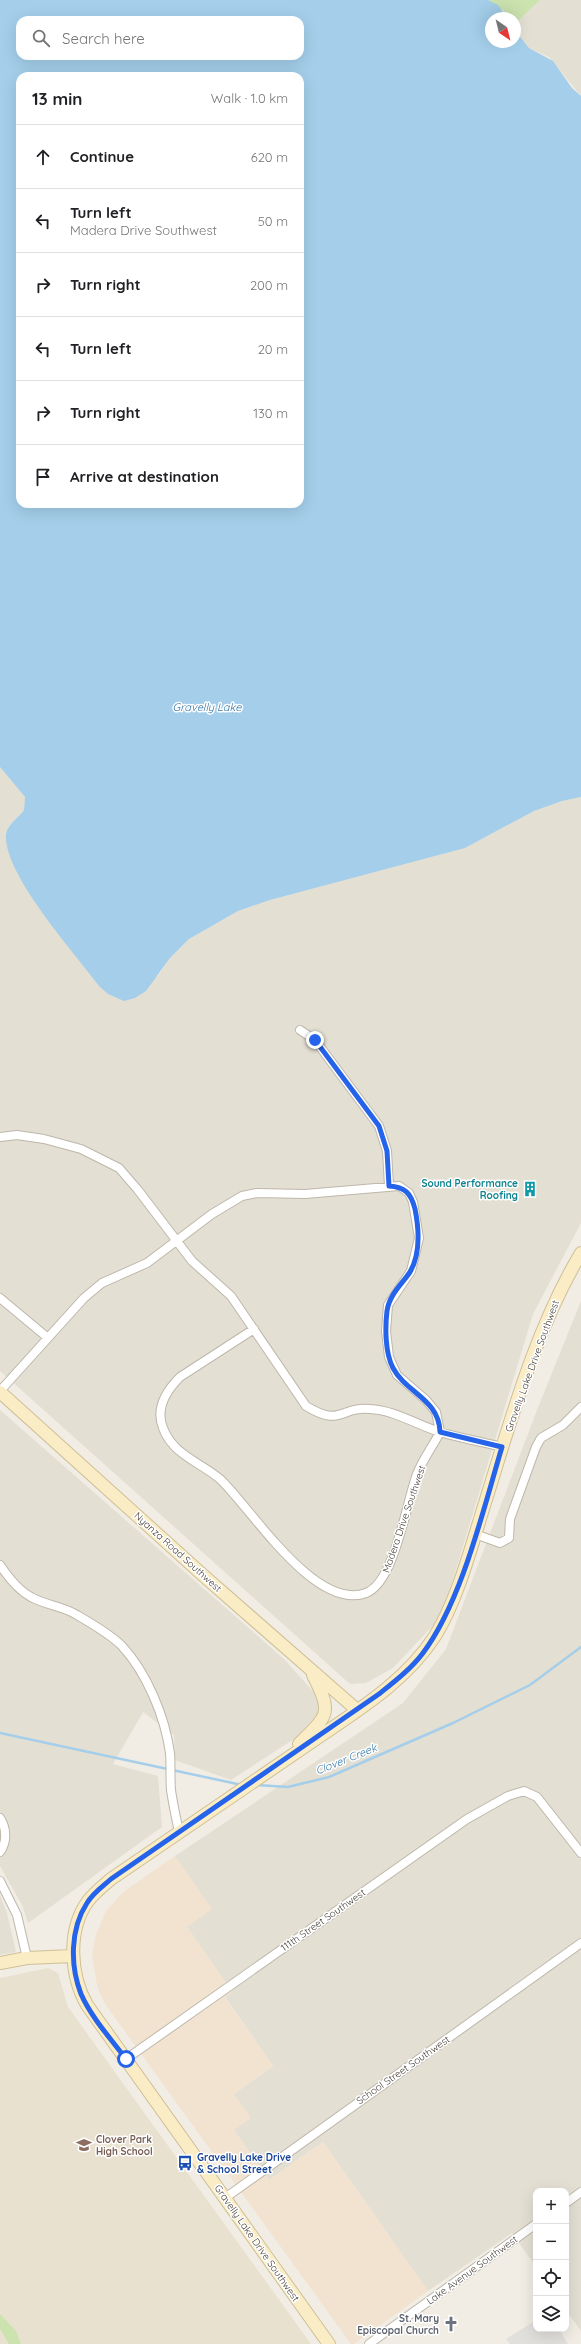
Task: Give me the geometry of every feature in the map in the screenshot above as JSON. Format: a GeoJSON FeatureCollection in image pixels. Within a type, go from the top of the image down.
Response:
{"type":"FeatureCollection","features":[{"type":"Feature","properties":{"kind":"main road","name":"Gravelly Lake Drive Southwest"},"geometry":{"type":"LineString","coordinates":[[329,2344],[224,2198],[82,1995],[74,1970],[73,1956],[77,1924],[84,1908],[95,1893],[179,1832],[357,1710],[398,1679],[422,1654],[434,1636],[460,1581],[502,1447],[550,1313],[581,1253]]}},
{"type":"Feature","properties":{"kind":"main road","name":"Nyanza Road Southwest"},"geometry":{"type":"LineString","coordinates":[[0,1392],[357,1710]]}},
{"type":"Feature","properties":{"kind":"main road"},"geometry":{"type":"LineString","coordinates":[[277,1766],[319,1726],[325,1714],[322,1692],[310,1669]]}},
{"type":"Feature","properties":{"kind":"main road"},"geometry":{"type":"LineString","coordinates":[[0,1963],[27,1958],[73,1956]]}},
{"type":"Feature","properties":{"kind":"street"},"geometry":{"type":"LineString","coordinates":[[300,1030],[315,1040],[379,1126],[387,1151],[389,1186]]}},
{"type":"Feature","properties":{"kind":"street"},"geometry":{"type":"LineString","coordinates":[[0,1137],[17,1135],[44,1139],[81,1150],[119,1168],[138,1190],[175,1241],[192,1261],[226,1291],[254,1329],[306,1406],[318,1413],[335,1416],[361,1409],[376,1409],[440,1432],[502,1447]]}},
{"type":"Feature","properties":{"kind":"street"},"geometry":{"type":"LineString","coordinates":[[0,1392],[84,1298],[102,1283],[147,1262],[212,1214],[242,1196],[257,1193],[305,1194],[399,1186],[409,1193],[419,1232],[416,1255],[411,1271],[388,1305],[386,1331],[389,1357],[397,1375],[426,1400],[436,1412],[440,1432]]}},
{"type":"Feature","properties":{"kind":"street"},"geometry":{"type":"LineString","coordinates":[[0,1298],[48,1338]]}},
{"type":"Feature","properties":{"kind":"street","name":"Madera Drive Southwest"},"geometry":{"type":"LineString","coordinates":[[254,1329],[180,1377],[170,1388],[162,1405],[162,1427],[175,1448],[219,1478],[280,1548],[309,1576],[322,1585],[349,1595],[367,1593],[380,1583],[391,1562],[417,1474],[440,1432]]}},
{"type":"Feature","properties":{"kind":"street"},"geometry":{"type":"LineString","coordinates":[[475,1534],[500,1543],[509,1538],[510,1519],[536,1447],[542,1438],[563,1425],[581,1407]]}},
{"type":"Feature","properties":{"kind":"street"},"geometry":{"type":"LineString","coordinates":[[0,1565],[14,1583],[32,1597],[74,1613],[106,1633],[122,1646],[136,1665],[153,1697],[165,1732],[170,1755],[170,1775],[179,1832]]}},
{"type":"Feature","properties":{"kind":"street","name":"111th Street Southwest"},"geometry":{"type":"LineString","coordinates":[[126,2059],[468,1819],[508,1796],[521,1791],[537,1797],[581,1853]]}},
{"type":"Feature","properties":{"kind":"street"},"geometry":{"type":"LineString","coordinates":[[0,1818],[5,1829],[6,1838],[0,1852]]}},
{"type":"Feature","properties":{"kind":"street"},"geometry":{"type":"LineString","coordinates":[[0,1881],[17,1915],[27,1958]]}},
{"type":"Feature","properties":{"kind":"street","name":"School Street Southwest"},"geometry":{"type":"LineString","coordinates":[[224,2198],[581,1943]]}},
{"type":"Feature","properties":{"kind":"street"},"geometry":{"type":"LineString","coordinates":[[569,2201],[581,2192]]}},
{"type":"Feature","properties":{"kind":"street","name":"Lake Avenue Southwest"},"geometry":{"type":"LineString","coordinates":[[369,2344],[533,2226]]}},
{"type":"Feature","properties":{"kind":"shaded area"},"geometry":{"type":"Polygon","coordinates":[[[540,0],[581,0],[581,96],[549,57],[529,48],[521,38],[521,18],[540,0]]]}},
{"type":"Feature","properties":{"kind":"shaded area"},"geometry":{"type":"Polygon","coordinates":[[[0,767],[25,797],[24,810],[9,826],[6,833],[8,849],[17,872],[42,912],[99,986],[158,976],[170,958],[189,939],[238,911],[270,900],[465,848],[534,811],[562,801],[581,797],[581,1223],[533,1314],[442,1616],[393,1668],[366,1683],[350,1684],[0,1371],[0,767]]]}},
{"type":"Feature","properties":{"kind":"shaded area"},"geometry":{"type":"Polygon","coordinates":[[[581,1301],[581,2331],[569,2314],[569,2188],[533,2188],[533,2263],[512,2233],[428,2291],[323,2142],[269,2180],[234,2130],[234,2094],[273,2066],[225,1997],[232,1992],[187,1927],[175,1856],[403,1703],[446,1649],[537,1410],[581,1301]]]}},
{"type":"Feature","properties":{"kind":"shaded area"},"geometry":{"type":"Polygon","coordinates":[[[0,1410],[284,1659],[320,1699],[320,1722],[231,1780],[175,1760],[174,1735],[143,1712],[113,1764],[158,1776],[162,1827],[28,1923],[22,1905],[0,1866],[0,1410]]]}},
{"type":"Feature","properties":{"kind":"shaded area"},"geometry":{"type":"Polygon","coordinates":[[[175,1856],[212,1909],[187,1927],[232,1992],[225,1998],[273,2066],[234,2094],[251,2118],[234,2130],[269,2180],[323,2142],[428,2291],[354,2344],[351,2344],[105,2004],[97,1986],[92,1954],[96,1934],[106,1911],[123,1892],[175,1856]]]}},
{"type":"Feature","properties":{"kind":"shaded area"},"geometry":{"type":"Polygon","coordinates":[[[0,1895],[7,1913],[16,1952],[0,1955],[0,1895]]]}},
{"type":"Feature","properties":{"kind":"shaded area","name":"Clover Park High School"},"geometry":{"type":"Polygon","coordinates":[[[48,1968],[58,1973],[68,2007],[311,2344],[0,2344],[0,1978],[48,1968]]]}},
{"type":"Feature","properties":{"kind":"shaded area"},"geometry":{"type":"Polygon","coordinates":[[[533,2322],[533,2332],[561,2332],[568,2344],[510,2344],[506,2339],[533,2322]]]}},
{"type":"Feature","properties":{"kind":"green space"},"geometry":{"type":"Polygon","coordinates":[[[488,0],[540,0],[521,18],[521,12],[504,12],[488,0]]]}},
{"type":"Feature","properties":{"kind":"green space"},"geometry":{"type":"Polygon","coordinates":[[[0,2314],[16,2331],[21,2344],[9,2344],[0,2329],[0,2314]]]}},
{"type":"Feature","properties":{"kind":"water","name":"Gravelly Lake"},"geometry":{"type":"Polygon","coordinates":[[[0,0],[488,0],[498,5],[503,12],[485,12],[485,48],[521,48],[521,38],[529,48],[553,61],[572,88],[581,96],[581,797],[562,801],[534,811],[465,848],[270,900],[238,911],[189,939],[170,958],[146,991],[135,998],[124,1001],[108,994],[99,986],[42,913],[16,870],[8,851],[6,834],[11,824],[24,810],[25,797],[0,767],[0,0]]]}},
{"type":"Feature","properties":{"kind":"waterway","name":"Clover Creek"},"geometry":{"type":"LineString","coordinates":[[257,1785],[288,1787],[329,1777],[453,1723],[530,1685],[581,1647]]}},
{"type":"Feature","properties":{"kind":"waterway","name":"Clover Creek"},"geometry":{"type":"LineString","coordinates":[[0,1733],[242,1785]]}},
{"type":"Feature","properties":{"kind":"place","name":"Sound Performance Roofing"},"geometry":{"type":"Point","coordinates":[530,1189]}},
{"type":"Feature","properties":{"kind":"place","name":"Clover Park High School"},"geometry":{"type":"Point","coordinates":[84,2145]}},
{"type":"Feature","properties":{"kind":"place","name":"Gravelly Lake Drive & School Street"},"geometry":{"type":"Point","coordinates":[185,2163]}},
{"type":"Feature","properties":{"kind":"place","name":"St. Mary Episcopal Church"},"geometry":{"type":"Point","coordinates":[451,2324]}},
{"type":"Feature","properties":{"kind":"route"},"geometry":{"type":"LineString","coordinates":[[126,2059],[87,2005],[82,1995],[74,1970],[73,1956],[77,1924],[87,1902],[111,1879],[277,1766],[379,1694],[398,1679],[415,1662],[440,1628],[460,1581],[502,1447],[440,1432],[440,1423],[436,1412],[426,1400],[397,1375],[393,1369],[389,1357],[386,1331],[387,1311],[390,1300],[411,1271],[415,1260],[419,1232],[413,1202],[409,1193],[404,1189],[399,1186],[389,1186],[387,1151],[379,1126],[368,1108],[315,1040]]}}]}
